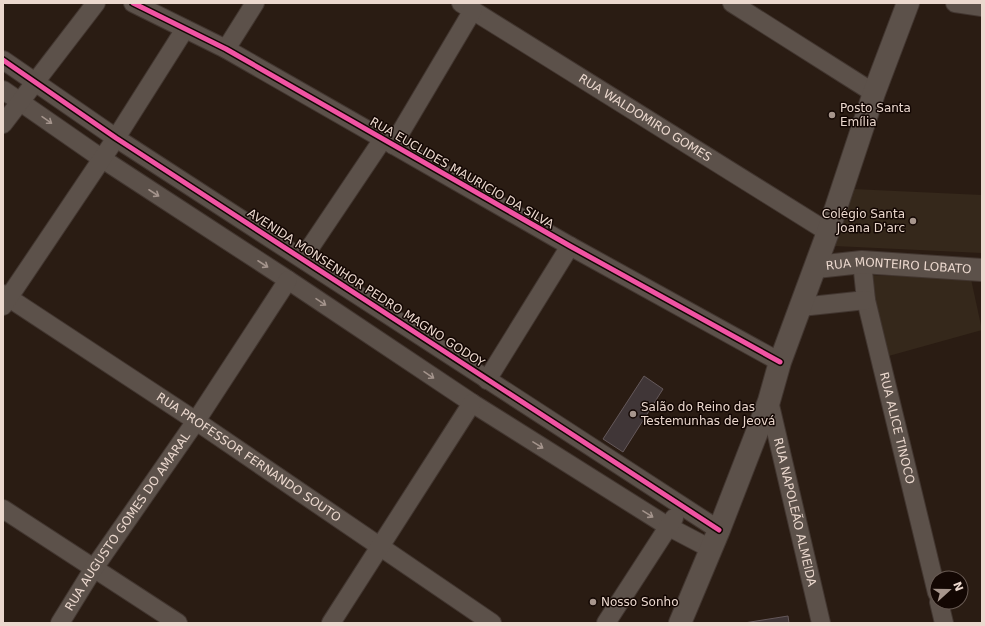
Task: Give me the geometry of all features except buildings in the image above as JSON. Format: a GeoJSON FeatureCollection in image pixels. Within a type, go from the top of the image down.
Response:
{"type":"FeatureCollection","features":[{"type":"Feature","properties":{"kind":"street"},"geometry":{"type":"LineString","coordinates":[[3,124],[96,3]]}},
{"type":"Feature","properties":{"kind":"street","name":"RUA EUCLIDES MAURICIO DA SILVA"},"geometry":{"type":"LineString","coordinates":[[132,3],[226,49],[570,246],[780,362]]}},
{"type":"Feature","properties":{"kind":"street"},"geometry":{"type":"LineString","coordinates":[[226,49],[255,3]]}},
{"type":"Feature","properties":{"kind":"street"},"geometry":{"type":"LineString","coordinates":[[732,3],[874,93]]}},
{"type":"Feature","properties":{"kind":"street"},"geometry":{"type":"LineString","coordinates":[[680,623],[715,539],[769,401],[780,362],[816,267],[874,93],[908,3]]}},
{"type":"Feature","properties":{"kind":"street"},"geometry":{"type":"LineString","coordinates":[[954,3],[982,7]]}},
{"type":"Feature","properties":{"kind":"street"},"geometry":{"type":"LineString","coordinates":[[303,258],[388,142],[467,7]]}},
{"type":"Feature","properties":{"kind":"street","name":"RUA WALDOMIRO GOMES"},"geometry":{"type":"LineString","coordinates":[[467,7],[828,232]]}},
{"type":"Feature","properties":{"kind":"street"},"geometry":{"type":"LineString","coordinates":[[5,299],[116,138],[185,29]]}},
{"type":"Feature","properties":{"kind":"street","name":"AVENIDA MONSENHOR PEDRO MAGNO GODOY"},"geometry":{"type":"LineString","coordinates":[[3,60],[116,138],[303,258],[487,380],[682,506],[715,539]]}},
{"type":"Feature","properties":{"kind":"street"},"geometry":{"type":"LineString","coordinates":[[3,90],[101,158],[288,280],[472,403],[668,527],[715,539]]}},
{"type":"Feature","properties":{"kind":"street"},"geometry":{"type":"LineString","coordinates":[[487,380],[570,246]]}},
{"type":"Feature","properties":{"kind":"street","name":"RUA MONTEIRO LOBATO"},"geometry":{"type":"LineString","coordinates":[[816,267],[862,262],[982,270]]}},
{"type":"Feature","properties":{"kind":"street","name":"RUA ALICE TINOCO"},"geometry":{"type":"LineString","coordinates":[[862,262],[866,300],[931,570]]}},
{"type":"Feature","properties":{"kind":"street","name":"RUA AUGUSTO GOMES DO AMARAL"},"geometry":{"type":"LineString","coordinates":[[60,623],[94,568],[196,421],[288,280]]}},
{"type":"Feature","properties":{"kind":"street","name":"RUA PROFESSOR FERNANDO SOUTO"},"geometry":{"type":"LineString","coordinates":[[5,299],[196,421],[492,623]]}},
{"type":"Feature","properties":{"kind":"street"},"geometry":{"type":"LineString","coordinates":[[801,307],[866,300]]}},
{"type":"Feature","properties":{"kind":"street","name":"RUA NAPOLEÃO ALMEIDA"},"geometry":{"type":"LineString","coordinates":[[769,401],[821,623]]}},
{"type":"Feature","properties":{"kind":"street"},"geometry":{"type":"LineString","coordinates":[[331,623],[381,548],[472,403]]}},
{"type":"Feature","properties":{"kind":"street"},"geometry":{"type":"LineString","coordinates":[[606,623],[682,506]]}},
{"type":"Feature","properties":{"kind":"street"},"geometry":{"type":"LineString","coordinates":[[3,509],[178,623]]}},
{"type":"Feature","properties":{"kind":"street"},"geometry":{"type":"LineString","coordinates":[[941,610],[944,623]]}},
{"type":"Feature","properties":{"kind":"shaded area","name":"Colégio Santa Joana D'arc"},"geometry":{"type":"Polygon","coordinates":[[[853,189],[982,195],[982,253],[835,246],[853,189]]]}},
{"type":"Feature","properties":{"kind":"shaded area"},"geometry":{"type":"Polygon","coordinates":[[[867,275],[971,279],[982,330],[885,357],[867,275]]]}},
{"type":"Feature","properties":{"kind":"cycle path"},"geometry":{"type":"LineString","coordinates":[[133,3],[226,49],[570,246],[780,362]]}},
{"type":"Feature","properties":{"kind":"cycle path"},"geometry":{"type":"LineString","coordinates":[[3,60],[116,138],[719,530]]}},
{"type":"Feature","properties":{"kind":"place","name":"Posto Santa Emília"},"geometry":{"type":"Point","coordinates":[832,115]}},
{"type":"Feature","properties":{"kind":"place","name":"Colégio Santa Joana D'arc"},"geometry":{"type":"Point","coordinates":[913,221]}},
{"type":"Feature","properties":{"kind":"place","name":"Salão do Reino das Testemunhas de Jeová"},"geometry":{"type":"Point","coordinates":[633,414]}},
{"type":"Feature","properties":{"kind":"place","name":"Nosso Sonho"},"geometry":{"type":"Point","coordinates":[593,602]}}]}
